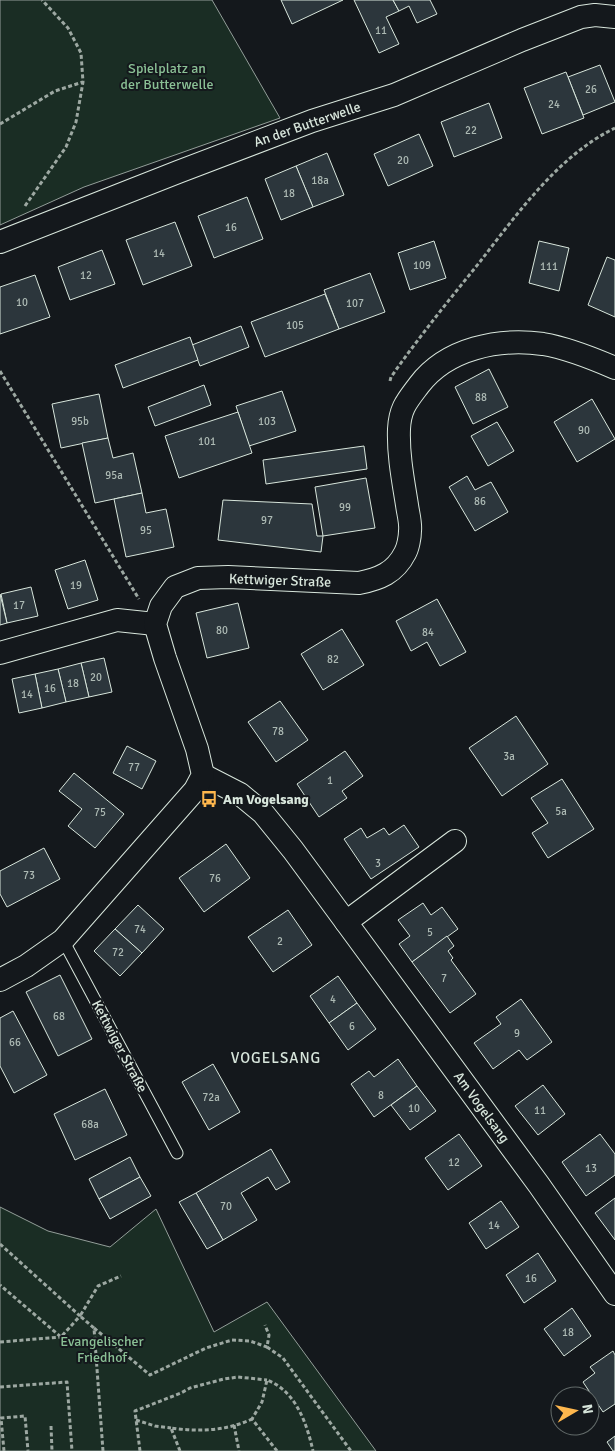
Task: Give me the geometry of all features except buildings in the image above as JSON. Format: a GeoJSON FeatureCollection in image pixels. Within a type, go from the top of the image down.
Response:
{"type":"FeatureCollection","features":[{"type":"Feature","properties":{"kind":"street","name":"An der Butterwelle"},"geometry":{"type":"LineString","coordinates":[[10,238],[303,125],[394,94],[581,17],[595,15],[615,16]]}},
{"type":"Feature","properties":{"kind":"street","name":"Kettwiger Straße"},"geometry":{"type":"LineString","coordinates":[[154,624],[160,606],[176,587],[198,578],[228,577],[359,583],[377,580],[394,569],[405,553],[410,531],[400,455],[399,428],[403,407],[424,379],[451,356],[480,346],[510,343],[543,344],[578,354],[615,368]]}},
{"type":"Feature","properties":{"kind":"street"},"geometry":{"type":"LineString","coordinates":[[0,653],[117,620],[154,624],[197,749],[203,775],[195,790],[63,940],[26,966],[0,980]]}},
{"type":"Feature","properties":{"kind":"street","name":"Am Vogelsang"},"geometry":{"type":"LineString","coordinates":[[203,775],[240,794],[263,812],[293,850],[539,1185],[615,1294]]}},
{"type":"Feature","properties":{"kind":"street"},"geometry":{"type":"LineString","coordinates":[[346,922],[455,841]]}},
{"type":"Feature","properties":{"kind":"lane","name":"Kettwiger Straße"},"geometry":{"type":"LineString","coordinates":[[63,940],[177,1153]]}},
{"type":"Feature","properties":{"kind":"path"},"geometry":{"type":"LineString","coordinates":[[10,238],[24,208],[66,147],[76,122],[83,82],[81,53],[68,28],[42,0]]}},
{"type":"Feature","properties":{"kind":"path"},"geometry":{"type":"LineString","coordinates":[[0,124],[55,91],[83,82]]}},
{"type":"Feature","properties":{"kind":"path"},"geometry":{"type":"LineString","coordinates":[[389,385],[391,377],[413,345],[496,241],[557,169],[583,146],[615,128]]}},
{"type":"Feature","properties":{"kind":"path"},"geometry":{"type":"LineString","coordinates":[[0,371],[154,624]]}},
{"type":"Feature","properties":{"kind":"path"},"geometry":{"type":"LineString","coordinates":[[0,1244],[80,1316],[150,1375],[206,1348],[232,1340],[250,1341],[267,1347],[283,1358],[351,1451]]}},
{"type":"Feature","properties":{"kind":"path"},"geometry":{"type":"LineString","coordinates":[[0,1342],[61,1337],[80,1316],[98,1286],[121,1276]]}},
{"type":"Feature","properties":{"kind":"path"},"geometry":{"type":"LineString","coordinates":[[0,1285],[61,1337]]}},
{"type":"Feature","properties":{"kind":"path"},"geometry":{"type":"LineString","coordinates":[[265,1325],[269,1335],[267,1347]]}},
{"type":"Feature","properties":{"kind":"path"},"geometry":{"type":"LineString","coordinates":[[94,1328],[103,1451]]}},
{"type":"Feature","properties":{"kind":"path"},"geometry":{"type":"LineString","coordinates":[[140,1451],[135,1411],[190,1388],[238,1377],[267,1380],[277,1384],[293,1401],[302,1416],[309,1433],[313,1451]]}},
{"type":"Feature","properties":{"kind":"path"},"geometry":{"type":"LineString","coordinates":[[136,1420],[154,1426],[201,1430],[234,1425],[252,1419],[262,1402],[267,1380]]}},
{"type":"Feature","properties":{"kind":"path"},"geometry":{"type":"LineString","coordinates":[[0,1387],[67,1382],[72,1451]]}},
{"type":"Feature","properties":{"kind":"path"},"geometry":{"type":"LineString","coordinates":[[4,1451],[1,1418],[25,1416],[28,1451]]}},
{"type":"Feature","properties":{"kind":"path"},"geometry":{"type":"LineString","coordinates":[[252,1419],[277,1451]]}},
{"type":"Feature","properties":{"kind":"path"},"geometry":{"type":"LineString","coordinates":[[234,1425],[239,1451]]}},
{"type":"Feature","properties":{"kind":"path"},"geometry":{"type":"LineString","coordinates":[[51,1426],[52,1451]]}},
{"type":"Feature","properties":{"kind":"path"},"geometry":{"type":"LineString","coordinates":[[172,1428],[180,1451]]}},
{"type":"Feature","properties":{"kind":"green space","name":"Spielplatz an der Butterwelle"},"geometry":{"type":"Polygon","coordinates":[[[0,0],[212,0],[280,118],[84,187],[0,225],[0,0]]]}},
{"type":"Feature","properties":{"kind":"green space","name":"Evangelischer Friedhof"},"geometry":{"type":"Polygon","coordinates":[[[0,1207],[48,1231],[110,1247],[156,1209],[214,1332],[267,1302],[376,1451],[0,1451],[0,1207]]]}},
{"type":"Feature","properties":{"kind":"place","name":"Am Vogelsang"},"geometry":{"type":"Point","coordinates":[209,799]}},
{"type":"Feature","properties":{"kind":"district","name":"VOGELSANG"},"geometry":{"type":"Point","coordinates":[276,1058]}}]}
